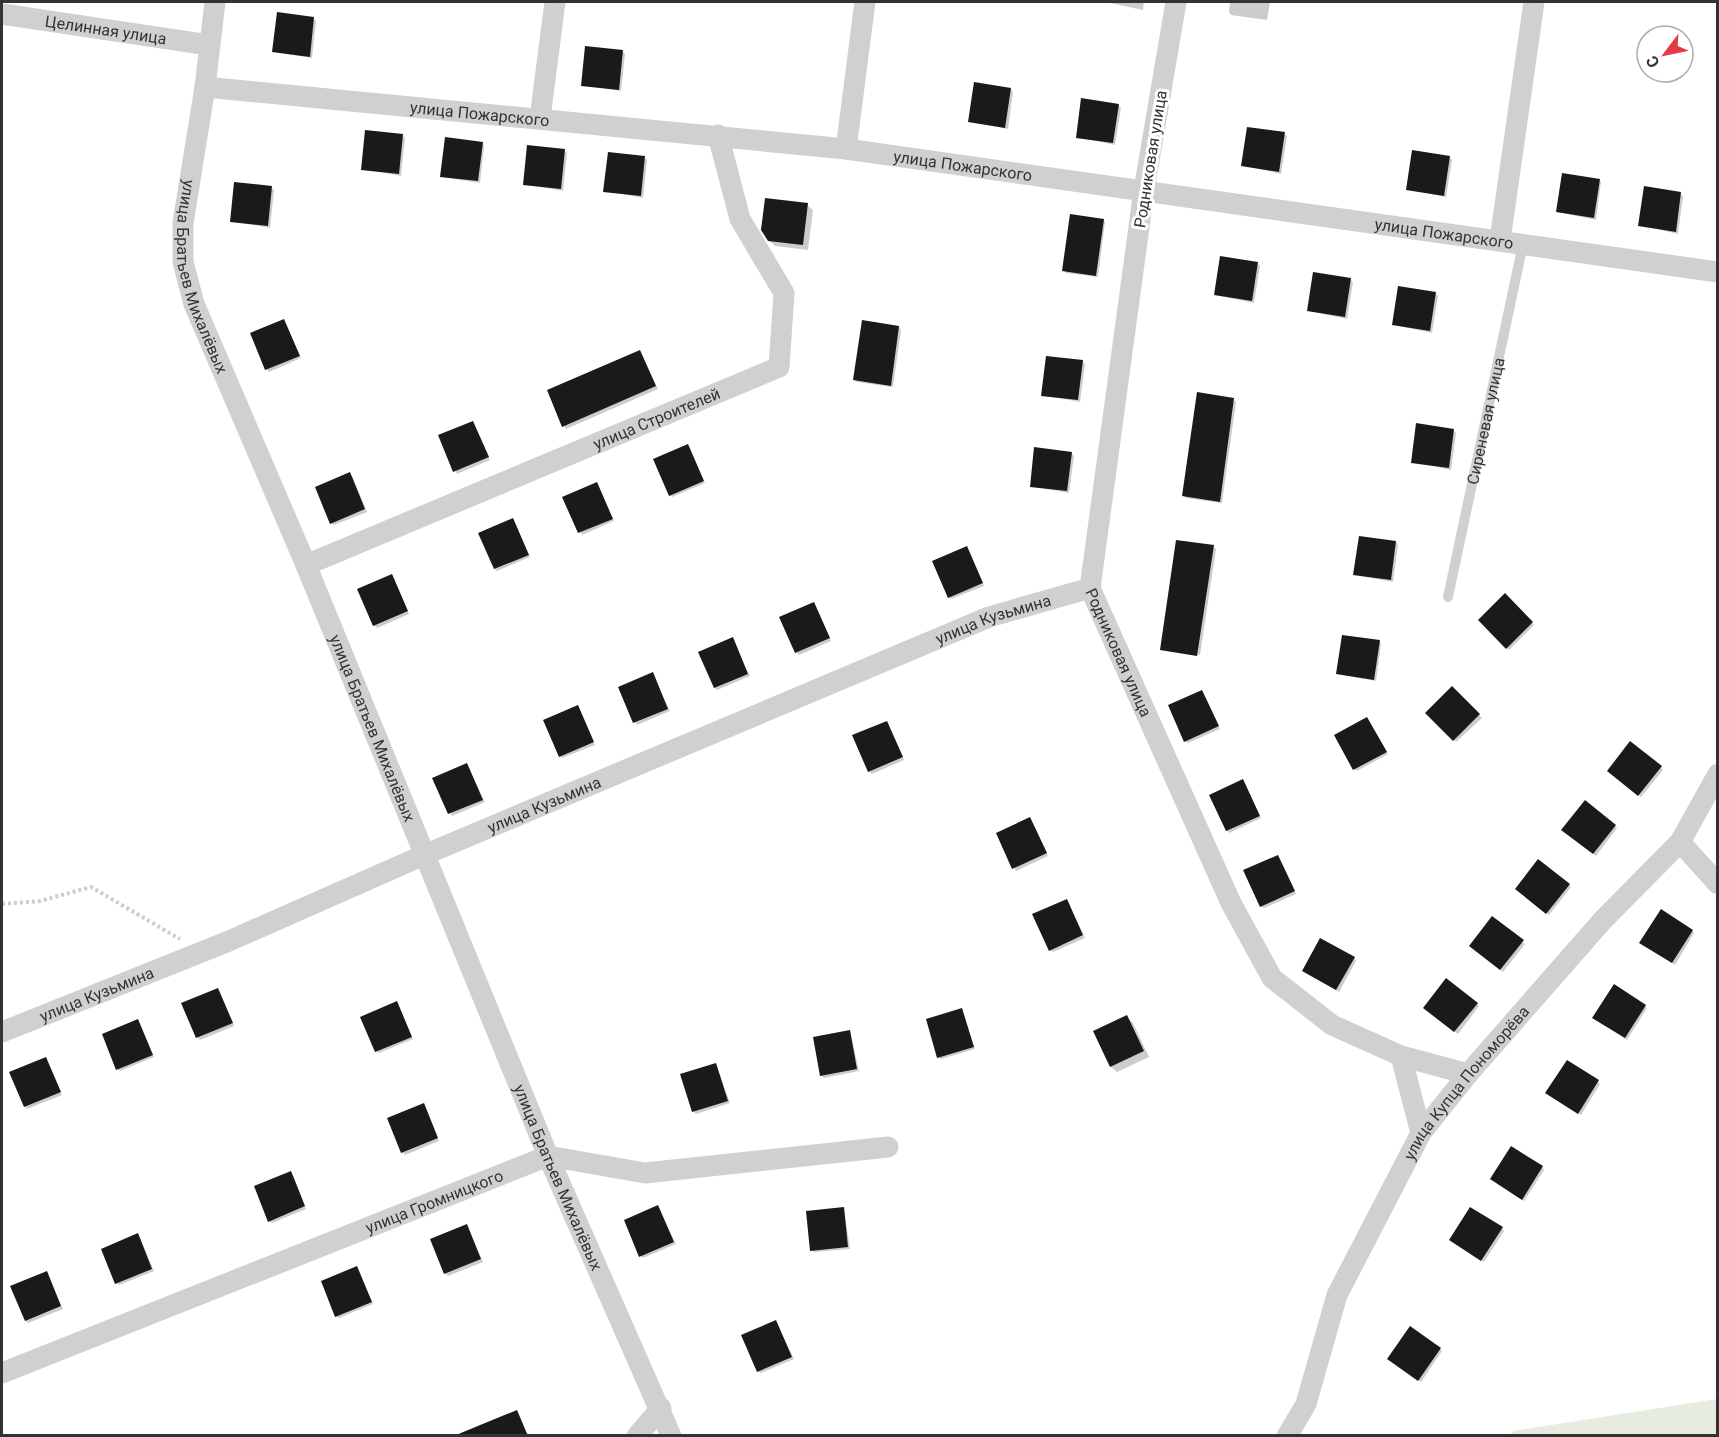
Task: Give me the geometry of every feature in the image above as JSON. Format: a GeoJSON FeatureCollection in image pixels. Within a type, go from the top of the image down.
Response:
{"type":"FeatureCollection","features":[{"type":"Feature","properties":{"kind":"street","name":"улица Братьев Михалёвых"},"geometry":{"type":"LineString","coordinates":[[215,2],[205,87],[183,223],[183,262],[194,304],[306,565],[548,1156],[672,1436]]}},
{"type":"Feature","properties":{"kind":"street"},"geometry":{"type":"LineString","coordinates":[[540,118],[555,2]]}},
{"type":"Feature","properties":{"kind":"street"},"geometry":{"type":"LineString","coordinates":[[846,148],[865,2]]}},
{"type":"Feature","properties":{"kind":"street","name":"Родниковая улица"},"geometry":{"type":"LineString","coordinates":[[1176,2],[1144,190],[1090,588],[1231,903],[1272,978],[1332,1025],[1401,1056],[1468,1074]]}},
{"type":"Feature","properties":{"kind":"street"},"geometry":{"type":"LineString","coordinates":[[1500,240],[1534,2]]}},
{"type":"Feature","properties":{"kind":"street","name":"Целинная улица"},"geometry":{"type":"LineString","coordinates":[[2,14],[209,45]]}},
{"type":"Feature","properties":{"kind":"street","name":"улица Пожарского"},"geometry":{"type":"LineString","coordinates":[[205,87],[846,148],[1718,272]]}},
{"type":"Feature","properties":{"kind":"street","name":"улица Строителей"},"geometry":{"type":"LineString","coordinates":[[306,565],[779,368],[784,293],[740,219],[718,135]]}},
{"type":"Feature","properties":{"kind":"street","name":"улица Кузьмина"},"geometry":{"type":"LineString","coordinates":[[2,1032],[201,952],[424,855],[989,617],[1090,588]]}},
{"type":"Feature","properties":{"kind":"street","name":"улица Купца Пономорёва"},"geometry":{"type":"LineString","coordinates":[[1287,1436],[1306,1404],[1337,1295],[1421,1133],[1468,1074],[1602,921],[1680,842],[1718,774]]}},
{"type":"Feature","properties":{"kind":"street"},"geometry":{"type":"LineString","coordinates":[[1680,842],[1718,884]]}},
{"type":"Feature","properties":{"kind":"street"},"geometry":{"type":"LineString","coordinates":[[1401,1056],[1421,1133]]}},
{"type":"Feature","properties":{"kind":"street"},"geometry":{"type":"LineString","coordinates":[[548,1156],[645,1173],[888,1147]]}},
{"type":"Feature","properties":{"kind":"street","name":"улица Громницкого"},"geometry":{"type":"LineString","coordinates":[[2,1373],[548,1156]]}},
{"type":"Feature","properties":{"kind":"street"},"geometry":{"type":"LineString","coordinates":[[637,1436],[661,1408]]}},
{"type":"Feature","properties":{"kind":"lane","name":"Сиреневая улица"},"geometry":{"type":"LineString","coordinates":[[1448,597],[1523,244]]}},
{"type":"Feature","properties":{"kind":"path"},"geometry":{"type":"LineString","coordinates":[[2,904],[40,901],[91,887],[201,952]]}},
{"type":"Feature","properties":{"kind":"shaded area"},"geometry":{"type":"Polygon","coordinates":[[[1717,1399],[1717,1435],[1511,1435],[1513,1431],[1717,1399]]]}},
{"type":"Feature","properties":{"kind":"building"},"geometry":{"type":"Polygon","coordinates":[[[277,12],[314,17],[310,57],[272,52],[277,12]]]}},
{"type":"Feature","properties":{"kind":"building"},"geometry":{"type":"Polygon","coordinates":[[[585,46],[623,50],[619,90],[581,86],[585,46]]]}},
{"type":"Feature","properties":{"kind":"building"},"geometry":{"type":"Polygon","coordinates":[[[974,82],[1011,88],[1005,128],[968,122],[974,82]]]}},
{"type":"Feature","properties":{"kind":"building"},"geometry":{"type":"Polygon","coordinates":[[[1081,98],[1119,104],[1113,143],[1076,138],[1081,98]]]}},
{"type":"Feature","properties":{"kind":"building"},"geometry":{"type":"Polygon","coordinates":[[[1247,127],[1285,132],[1279,172],[1241,166],[1247,127]]]}},
{"type":"Feature","properties":{"kind":"building"},"geometry":{"type":"Polygon","coordinates":[[[365,130],[403,134],[399,174],[361,170],[365,130]]]}},
{"type":"Feature","properties":{"kind":"building"},"geometry":{"type":"Polygon","coordinates":[[[445,137],[483,142],[478,181],[440,177],[445,137]]]}},
{"type":"Feature","properties":{"kind":"building"},"geometry":{"type":"Polygon","coordinates":[[[527,145],[565,149],[561,189],[523,185],[527,145]]]}},
{"type":"Feature","properties":{"kind":"building"},"geometry":{"type":"Polygon","coordinates":[[[1412,150],[1450,156],[1444,196],[1406,190],[1412,150]]]}},
{"type":"Feature","properties":{"kind":"building"},"geometry":{"type":"Polygon","coordinates":[[[608,152],[645,156],[641,196],[603,192],[608,152]]]}},
{"type":"Feature","properties":{"kind":"building"},"geometry":{"type":"Polygon","coordinates":[[[1562,173],[1600,179],[1594,218],[1556,212],[1562,173]]]}},
{"type":"Feature","properties":{"kind":"building"},"geometry":{"type":"Polygon","coordinates":[[[234,182],[272,186],[268,226],[230,222],[234,182]]]}},
{"type":"Feature","properties":{"kind":"building"},"geometry":{"type":"Polygon","coordinates":[[[1644,186],[1681,192],[1676,232],[1638,226],[1644,186]]]}},
{"type":"Feature","properties":{"kind":"building"},"geometry":{"type":"Polygon","coordinates":[[[765,198],[808,203],[803,245],[768,241],[761,230],[765,198]]]}},
{"type":"Feature","properties":{"kind":"building"},"geometry":{"type":"Polygon","coordinates":[[[1070,214],[1104,219],[1096,276],[1062,271],[1070,214]]]}},
{"type":"Feature","properties":{"kind":"building"},"geometry":{"type":"Polygon","coordinates":[[[1220,256],[1258,262],[1252,301],[1214,295],[1220,256]]]}},
{"type":"Feature","properties":{"kind":"building"},"geometry":{"type":"Polygon","coordinates":[[[1313,272],[1351,278],[1345,317],[1307,311],[1313,272]]]}},
{"type":"Feature","properties":{"kind":"building"},"geometry":{"type":"Polygon","coordinates":[[[1398,286],[1436,292],[1430,331],[1392,325],[1398,286]]]}},
{"type":"Feature","properties":{"kind":"building"},"geometry":{"type":"Polygon","coordinates":[[[284,319],[300,356],[265,370],[250,333],[284,319]]]}},
{"type":"Feature","properties":{"kind":"building"},"geometry":{"type":"Polygon","coordinates":[[[862,320],[899,326],[891,386],[853,380],[862,320]]]}},
{"type":"Feature","properties":{"kind":"building"},"geometry":{"type":"Polygon","coordinates":[[[640,350],[656,386],[562,427],[547,390],[640,350]]]}},
{"type":"Feature","properties":{"kind":"building"},"geometry":{"type":"Polygon","coordinates":[[[1046,356],[1083,360],[1078,400],[1041,396],[1046,356]]]}},
{"type":"Feature","properties":{"kind":"building"},"geometry":{"type":"Polygon","coordinates":[[[1197,392],[1234,398],[1220,502],[1182,496],[1197,392]]]}},
{"type":"Feature","properties":{"kind":"building"},"geometry":{"type":"Polygon","coordinates":[[[473,421],[489,457],[453,472],[438,435],[473,421]]]}},
{"type":"Feature","properties":{"kind":"building"},"geometry":{"type":"Polygon","coordinates":[[[1416,423],[1454,429],[1449,468],[1411,463],[1416,423]]]}},
{"type":"Feature","properties":{"kind":"building"},"geometry":{"type":"Polygon","coordinates":[[[688,444],[704,481],[669,496],[653,459],[688,444]]]}},
{"type":"Feature","properties":{"kind":"building"},"geometry":{"type":"Polygon","coordinates":[[[1034,447],[1072,452],[1067,491],[1030,487],[1034,447]]]}},
{"type":"Feature","properties":{"kind":"building"},"geometry":{"type":"Polygon","coordinates":[[[350,472],[365,509],[330,524],[315,487],[350,472]]]}},
{"type":"Feature","properties":{"kind":"building"},"geometry":{"type":"Polygon","coordinates":[[[597,482],[613,519],[578,533],[562,497],[597,482]]]}},
{"type":"Feature","properties":{"kind":"building"},"geometry":{"type":"Polygon","coordinates":[[[513,518],[529,555],[494,569],[478,533],[513,518]]]}},
{"type":"Feature","properties":{"kind":"building"},"geometry":{"type":"Polygon","coordinates":[[[1359,536],[1396,541],[1391,580],[1353,575],[1359,536]]]}},
{"type":"Feature","properties":{"kind":"building"},"geometry":{"type":"Polygon","coordinates":[[[1176,540],[1214,545],[1197,656],[1160,650],[1176,540]]]}},
{"type":"Feature","properties":{"kind":"building"},"geometry":{"type":"Polygon","coordinates":[[[967,546],[983,583],[948,598],[932,561],[967,546]]]}},
{"type":"Feature","properties":{"kind":"building"},"geometry":{"type":"Polygon","coordinates":[[[392,574],[408,611],[373,626],[357,589],[392,574]]]}},
{"type":"Feature","properties":{"kind":"building"},"geometry":{"type":"Polygon","coordinates":[[[1505,593],[1533,622],[1506,649],[1478,620],[1505,593]]]}},
{"type":"Feature","properties":{"kind":"building"},"geometry":{"type":"Polygon","coordinates":[[[814,602],[830,638],[795,653],[779,617],[814,602]]]}},
{"type":"Feature","properties":{"kind":"building"},"geometry":{"type":"Polygon","coordinates":[[[1342,635],[1380,640],[1374,680],[1336,674],[1342,635]]]}},
{"type":"Feature","properties":{"kind":"building"},"geometry":{"type":"Polygon","coordinates":[[[733,637],[748,674],[714,688],[698,652],[733,637]]]}},
{"type":"Feature","properties":{"kind":"building"},"geometry":{"type":"Polygon","coordinates":[[[653,672],[668,709],[633,723],[618,687],[653,672]]]}},
{"type":"Feature","properties":{"kind":"building"},"geometry":{"type":"Polygon","coordinates":[[[1452,686],[1480,714],[1453,741],[1425,713],[1452,686]]]}},
{"type":"Feature","properties":{"kind":"building"},"geometry":{"type":"Polygon","coordinates":[[[1202,690],[1219,726],[1184,742],[1168,705],[1202,690]]]}},
{"type":"Feature","properties":{"kind":"building"},"geometry":{"type":"Polygon","coordinates":[[[578,705],[594,742],[559,757],[543,720],[578,705]]]}},
{"type":"Feature","properties":{"kind":"building"},"geometry":{"type":"Polygon","coordinates":[[[1367,717],[1387,752],[1353,770],[1334,735],[1367,717]]]}},
{"type":"Feature","properties":{"kind":"building"},"geometry":{"type":"Polygon","coordinates":[[[887,721],[903,757],[868,772],[852,735],[887,721]]]}},
{"type":"Feature","properties":{"kind":"building"},"geometry":{"type":"Polygon","coordinates":[[[1630,741],[1662,766],[1638,796],[1607,771],[1630,741]]]}},
{"type":"Feature","properties":{"kind":"building"},"geometry":{"type":"Polygon","coordinates":[[[467,763],[483,800],[448,814],[432,778],[467,763]]]}},
{"type":"Feature","properties":{"kind":"building"},"geometry":{"type":"Polygon","coordinates":[[[1243,779],[1260,816],[1226,831],[1209,795],[1243,779]]]}},
{"type":"Feature","properties":{"kind":"building"},"geometry":{"type":"Polygon","coordinates":[[[1585,800],[1616,825],[1593,854],[1561,830],[1585,800]]]}},
{"type":"Feature","properties":{"kind":"building"},"geometry":{"type":"Polygon","coordinates":[[[1030,817],[1047,853],[1012,869],[996,833],[1030,817]]]}},
{"type":"Feature","properties":{"kind":"building"},"geometry":{"type":"Polygon","coordinates":[[[1278,855],[1295,891],[1260,907],[1243,870],[1278,855]]]}},
{"type":"Feature","properties":{"kind":"building"},"geometry":{"type":"Polygon","coordinates":[[[1538,859],[1570,884],[1546,914],[1515,889],[1538,859]]]}},
{"type":"Feature","properties":{"kind":"building"},"geometry":{"type":"Polygon","coordinates":[[[1067,899],[1083,935],[1049,951],[1032,914],[1067,899]]]}},
{"type":"Feature","properties":{"kind":"building"},"geometry":{"type":"Polygon","coordinates":[[[1661,909],[1693,930],[1672,963],[1639,943],[1661,909]]]}},
{"type":"Feature","properties":{"kind":"building"},"geometry":{"type":"Polygon","coordinates":[[[1492,916],[1524,940],[1500,970],[1469,946],[1492,916]]]}},
{"type":"Feature","properties":{"kind":"building"},"geometry":{"type":"Polygon","coordinates":[[[1320,938],[1355,957],[1336,990],[1302,971],[1320,938]]]}},
{"type":"Feature","properties":{"kind":"building"},"geometry":{"type":"Polygon","coordinates":[[[1446,978],[1478,1003],[1454,1032],[1423,1008],[1446,978]]]}},
{"type":"Feature","properties":{"kind":"building"},"geometry":{"type":"Polygon","coordinates":[[[1614,984],[1646,1005],[1625,1038],[1592,1018],[1614,984]]]}},
{"type":"Feature","properties":{"kind":"building"},"geometry":{"type":"Polygon","coordinates":[[[218,988],[233,1023],[196,1038],[181,1003],[218,988]]]}},
{"type":"Feature","properties":{"kind":"building"},"geometry":{"type":"Polygon","coordinates":[[[397,1001],[412,1037],[375,1052],[360,1017],[397,1001]]]}},
{"type":"Feature","properties":{"kind":"building"},"geometry":{"type":"Polygon","coordinates":[[[962,1008],[974,1047],[937,1058],[926,1019],[962,1008]]]}},
{"type":"Feature","properties":{"kind":"building"},"geometry":{"type":"Polygon","coordinates":[[[1127,1015],[1144,1051],[1110,1067],[1093,1031],[1127,1015]]]}},
{"type":"Feature","properties":{"kind":"building"},"geometry":{"type":"Polygon","coordinates":[[[138,1019],[153,1055],[116,1070],[102,1034],[138,1019]]]}},
{"type":"Feature","properties":{"kind":"building"},"geometry":{"type":"Polygon","coordinates":[[[850,1030],[857,1069],[820,1076],[813,1037],[850,1030]]]}},
{"type":"Feature","properties":{"kind":"building"},"geometry":{"type":"Polygon","coordinates":[[[46,1057],[61,1092],[24,1107],[9,1072],[46,1057]]]}},
{"type":"Feature","properties":{"kind":"building"},"geometry":{"type":"Polygon","coordinates":[[[1567,1060],[1599,1080],[1578,1114],[1545,1093],[1567,1060]]]}},
{"type":"Feature","properties":{"kind":"building"},"geometry":{"type":"Polygon","coordinates":[[[716,1063],[728,1101],[692,1112],[680,1074],[716,1063]]]}},
{"type":"Feature","properties":{"kind":"building"},"geometry":{"type":"Polygon","coordinates":[[[424,1103],[438,1138],[401,1153],[387,1118],[424,1103]]]}},
{"type":"Feature","properties":{"kind":"building"},"geometry":{"type":"Polygon","coordinates":[[[1511,1146],[1543,1166],[1522,1200],[1490,1179],[1511,1146]]]}},
{"type":"Feature","properties":{"kind":"building"},"geometry":{"type":"Polygon","coordinates":[[[291,1171],[305,1206],[268,1222],[254,1186],[291,1171]]]}},
{"type":"Feature","properties":{"kind":"building"},"geometry":{"type":"Polygon","coordinates":[[[658,1205],[674,1242],[639,1257],[624,1220],[658,1205]]]}},
{"type":"Feature","properties":{"kind":"building"},"geometry":{"type":"Polygon","coordinates":[[[844,1207],[848,1247],[810,1251],[806,1211],[844,1207]]]}},
{"type":"Feature","properties":{"kind":"building"},"geometry":{"type":"Polygon","coordinates":[[[1470,1207],[1503,1227],[1481,1261],[1449,1240],[1470,1207]]]}},
{"type":"Feature","properties":{"kind":"building"},"geometry":{"type":"Polygon","coordinates":[[[467,1224],[481,1259],[444,1274],[430,1239],[467,1224]]]}},
{"type":"Feature","properties":{"kind":"building"},"geometry":{"type":"Polygon","coordinates":[[[138,1233],[152,1269],[115,1284],[101,1249],[138,1233]]]}},
{"type":"Feature","properties":{"kind":"building"},"geometry":{"type":"Polygon","coordinates":[[[357,1266],[372,1302],[335,1317],[321,1281],[357,1266]]]}},
{"type":"Feature","properties":{"kind":"building"},"geometry":{"type":"Polygon","coordinates":[[[47,1271],[61,1306],[25,1321],[10,1286],[47,1271]]]}},
{"type":"Feature","properties":{"kind":"building"},"geometry":{"type":"Polygon","coordinates":[[[776,1320],[792,1357],[757,1372],[741,1335],[776,1320]]]}},
{"type":"Feature","properties":{"kind":"building"},"geometry":{"type":"Polygon","coordinates":[[[1410,1326],[1441,1348],[1418,1381],[1387,1359],[1410,1326]]]}},
{"type":"Feature","properties":{"kind":"building"},"geometry":{"type":"Polygon","coordinates":[[[517,1410],[528,1436],[456,1436],[456,1435],[517,1410]]]}}]}
